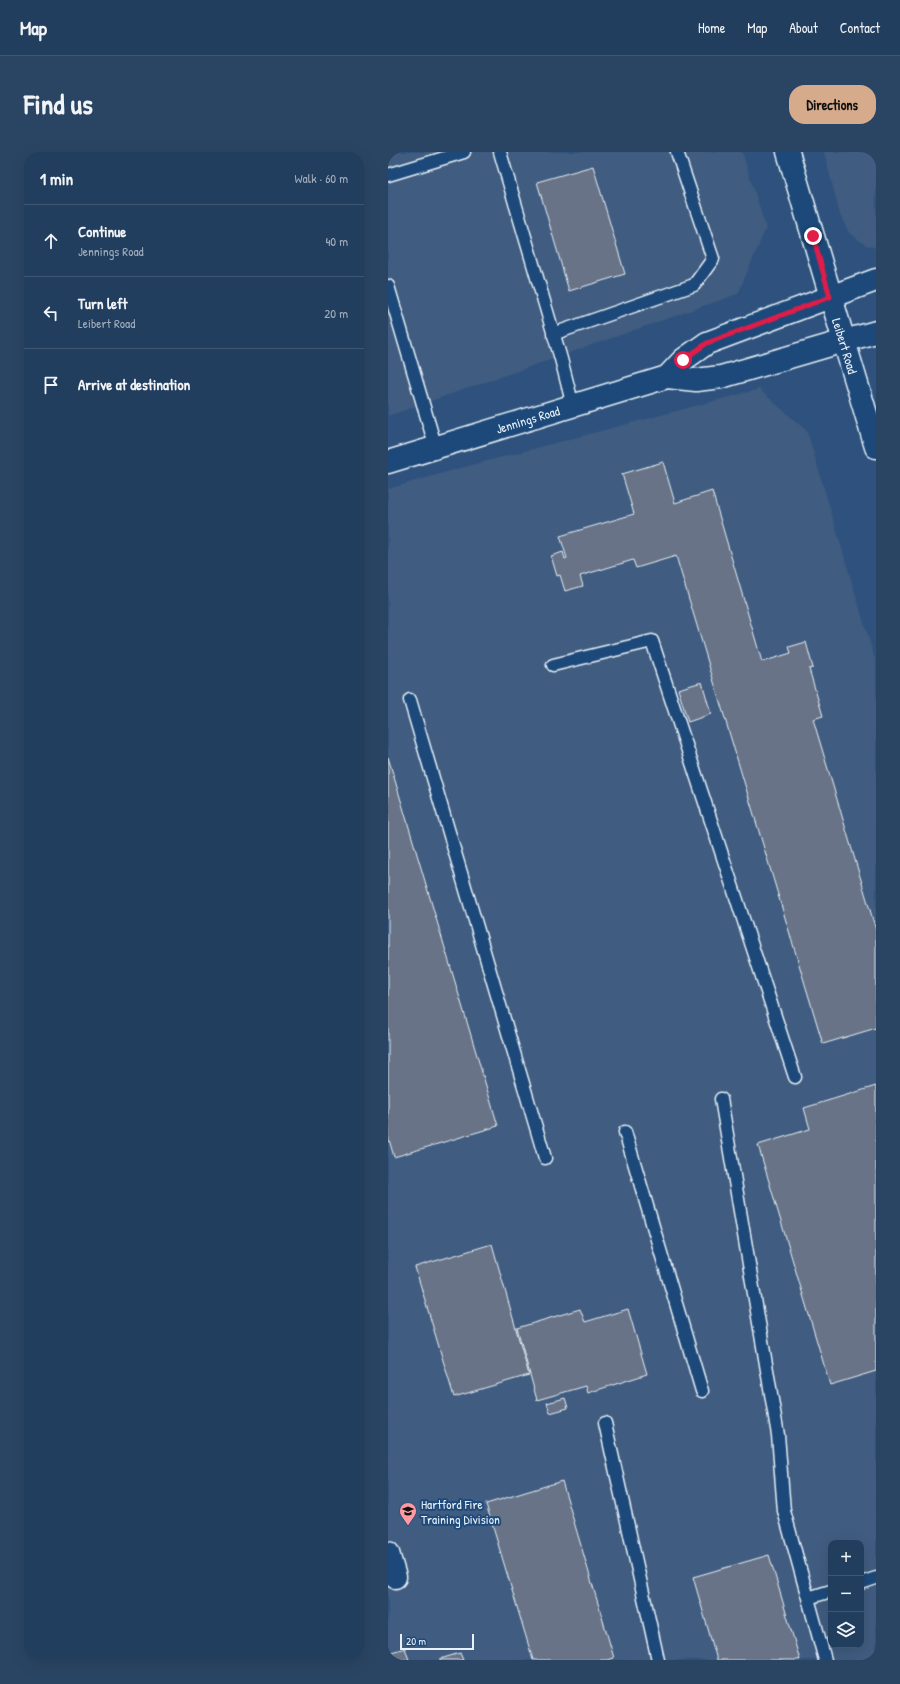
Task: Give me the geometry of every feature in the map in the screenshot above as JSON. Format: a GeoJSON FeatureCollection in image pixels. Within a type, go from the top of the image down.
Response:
{"type":"FeatureCollection","features":[{"type":"Feature","properties":{"kind":"street","name":"Leibert Road"},"geometry":{"type":"LineString","coordinates":[[788,152],[830,297],[876,447]]}},
{"type":"Feature","properties":{"kind":"street","name":"Jennings Road"},"geometry":{"type":"LineString","coordinates":[[667,377],[683,360],[707,343],[876,280]]}},
{"type":"Feature","properties":{"kind":"street","name":"Jennings Road"},"geometry":{"type":"LineString","coordinates":[[388,462],[667,377],[696,380],[721,377],[876,332]]}},
{"type":"Feature","properties":{"kind":"street"},"geometry":{"type":"LineString","coordinates":[[388,1553],[395,1577]]}},
{"type":"Feature","properties":{"kind":"lane"},"geometry":{"type":"LineString","coordinates":[[388,175],[464,152]]}},
{"type":"Feature","properties":{"kind":"lane"},"geometry":{"type":"LineString","coordinates":[[500,152],[573,406]]}},
{"type":"Feature","properties":{"kind":"lane"},"geometry":{"type":"LineString","coordinates":[[553,334],[694,285],[712,259],[677,152]]}},
{"type":"Feature","properties":{"kind":"lane"},"geometry":{"type":"LineString","coordinates":[[388,286],[436,448]]}},
{"type":"Feature","properties":{"kind":"lane"},"geometry":{"type":"LineString","coordinates":[[553,665],[652,641],[795,1077]]}},
{"type":"Feature","properties":{"kind":"lane"},"geometry":{"type":"LineString","coordinates":[[410,700],[545,1158]]}},
{"type":"Feature","properties":{"kind":"lane"},"geometry":{"type":"LineString","coordinates":[[721,1099],[778,1435],[784,1511],[825,1660]]}},
{"type":"Feature","properties":{"kind":"lane"},"geometry":{"type":"LineString","coordinates":[[625,1132],[702,1391]]}},
{"type":"Feature","properties":{"kind":"lane"},"geometry":{"type":"LineString","coordinates":[[605,1422],[658,1660]]}},
{"type":"Feature","properties":{"kind":"lane"},"geometry":{"type":"LineString","coordinates":[[864,1582],[876,1578]]}},
{"type":"Feature","properties":{"kind":"lane"},"geometry":{"type":"LineString","coordinates":[[808,1598],[828,1592]]}},
{"type":"Feature","properties":{"kind":"shaded area"},"geometry":{"type":"Polygon","coordinates":[[[388,152],[742,152],[766,228],[738,294],[388,416],[388,152]]]}},
{"type":"Feature","properties":{"kind":"shaded area"},"geometry":{"type":"Polygon","coordinates":[[[824,152],[876,152],[876,248],[866,245],[849,233],[840,215],[824,152]]]}},
{"type":"Feature","properties":{"kind":"shaded area"},"geometry":{"type":"Polygon","coordinates":[[[759,389],[807,431],[876,663],[876,1660],[388,1660],[388,489],[453,470],[759,389]]]}},
{"type":"Feature","properties":{"kind":"building"},"geometry":{"type":"Polygon","coordinates":[[[593,166],[625,274],[569,291],[537,182],[593,166]]]}},
{"type":"Feature","properties":{"kind":"building"},"geometry":{"type":"Polygon","coordinates":[[[663,462],[675,503],[712,491],[762,662],[791,653],[789,647],[806,642],[813,668],[809,669],[823,716],[813,719],[876,930],[876,1028],[823,1044],[676,556],[636,568],[633,560],[580,576],[583,586],[565,591],[560,575],[557,576],[551,556],[563,552],[565,559],[567,558],[560,536],[634,514],[622,474],[663,462]]]}},
{"type":"Feature","properties":{"kind":"building"},"geometry":{"type":"Polygon","coordinates":[[[702,682],[711,714],[688,722],[678,689],[702,682]]]}},
{"type":"Feature","properties":{"kind":"building"},"geometry":{"type":"Polygon","coordinates":[[[388,757],[498,1126],[394,1157],[388,1136],[388,757]]]}},
{"type":"Feature","properties":{"kind":"building"},"geometry":{"type":"Polygon","coordinates":[[[876,1086],[876,1371],[830,1385],[758,1145],[810,1129],[804,1108],[876,1086]]]}},
{"type":"Feature","properties":{"kind":"building"},"geometry":{"type":"Polygon","coordinates":[[[492,1244],[529,1375],[454,1397],[415,1267],[492,1244]]]}},
{"type":"Feature","properties":{"kind":"building"},"geometry":{"type":"Polygon","coordinates":[[[580,1309],[585,1322],[628,1309],[647,1374],[588,1393],[586,1386],[537,1400],[517,1328],[580,1309]]]}},
{"type":"Feature","properties":{"kind":"building"},"geometry":{"type":"Polygon","coordinates":[[[565,1398],[568,1408],[550,1413],[547,1403],[565,1398]]]}},
{"type":"Feature","properties":{"kind":"building"},"geometry":{"type":"Polygon","coordinates":[[[562,1481],[614,1658],[608,1660],[533,1660],[486,1504],[562,1481]]]}},
{"type":"Feature","properties":{"kind":"building"},"geometry":{"type":"Polygon","coordinates":[[[769,1555],[800,1660],[717,1660],[693,1577],[769,1555]]]}},
{"type":"Feature","properties":{"kind":"building"},"geometry":{"type":"Polygon","coordinates":[[[405,1648],[409,1660],[388,1660],[388,1653],[405,1648]]]}},
{"type":"Feature","properties":{"kind":"building"},"geometry":{"type":"Polygon","coordinates":[[[460,1653],[463,1660],[440,1660],[440,1659],[460,1653]]]}},
{"type":"Feature","properties":{"kind":"place","name":"Hartford Fire Training Division"},"geometry":{"type":"Point","coordinates":[408,1526]}},
{"type":"Feature","properties":{"kind":"route"},"geometry":{"type":"LineString","coordinates":[[683,360],[707,343],[830,297],[813,236]]}}]}
